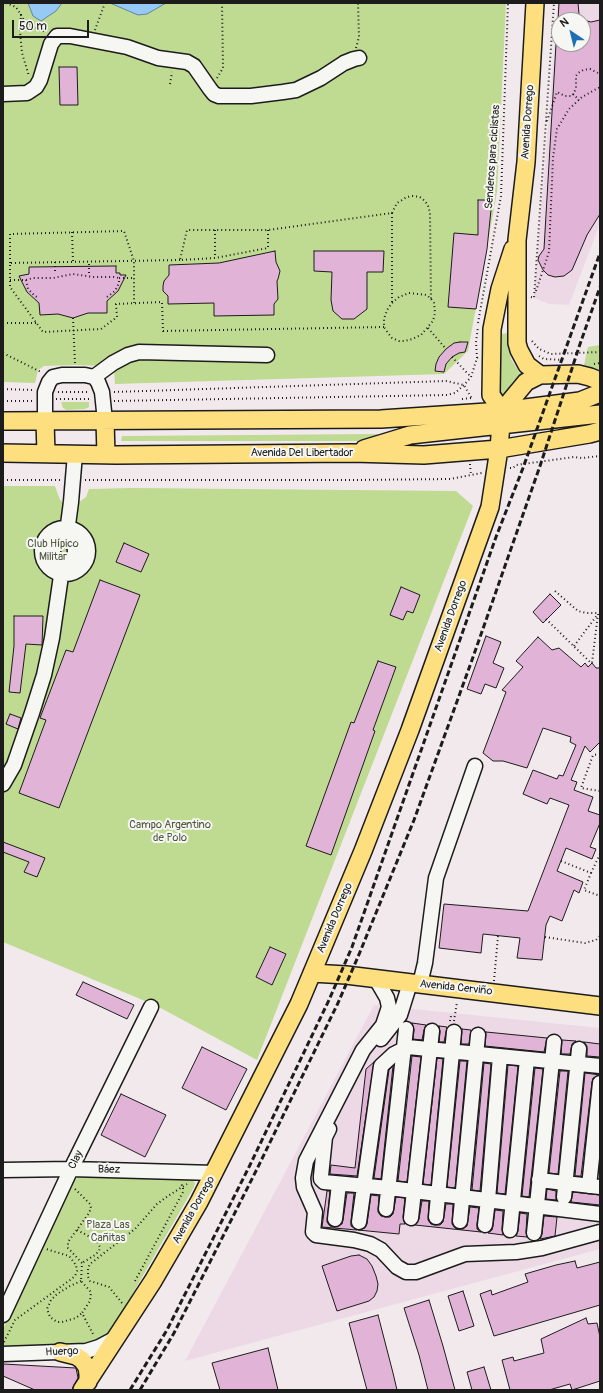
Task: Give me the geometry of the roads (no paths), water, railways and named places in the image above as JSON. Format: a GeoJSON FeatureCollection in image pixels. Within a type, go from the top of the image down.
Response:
{"type":"FeatureCollection","features":[{"type":"Feature","properties":{"kind":"main road","name":"Avenida Dorrego"},"geometry":{"type":"LineString","coordinates":[[535,3],[526,162],[517,240],[517,343],[527,365],[540,375]]}},
{"type":"Feature","properties":{"kind":"main road","name":"Avenida Dorrego"},"geometry":{"type":"LineString","coordinates":[[85,1386],[180,1237],[215,1172],[299,1004],[363,851],[433,668],[490,507],[499,448],[501,418],[491,395],[484,355],[500,289],[517,240]]}},
{"type":"Feature","properties":{"kind":"main road"},"geometry":{"type":"LineString","coordinates":[[501,418],[526,382],[540,375],[578,374],[590,376],[600,381]]}},
{"type":"Feature","properties":{"kind":"main road"},"geometry":{"type":"LineString","coordinates":[[352,453],[410,435],[580,401],[600,393]]}},
{"type":"Feature","properties":{"kind":"main road"},"geometry":{"type":"LineString","coordinates":[[580,401],[600,406]]}},
{"type":"Feature","properties":{"kind":"main road"},"geometry":{"type":"LineString","coordinates":[[3,421],[501,418],[600,414]]}},
{"type":"Feature","properties":{"kind":"main road"},"geometry":{"type":"LineString","coordinates":[[45,421],[46,453]]}},
{"type":"Feature","properties":{"kind":"main road"},"geometry":{"type":"LineString","coordinates":[[105,421],[106,454]]}},
{"type":"Feature","properties":{"kind":"main road","name":"Avenida Del Libertador"},"geometry":{"type":"LineString","coordinates":[[3,453],[352,453],[424,455],[499,448],[600,431]]}},
{"type":"Feature","properties":{"kind":"main road"},"geometry":{"type":"LineString","coordinates":[[328,935],[327,946],[329,957],[339,971],[346,975]]}},
{"type":"Feature","properties":{"kind":"main road","name":"Avenida Cerviño"},"geometry":{"type":"LineString","coordinates":[[312,973],[346,975],[600,1006]]}},
{"type":"Feature","properties":{"kind":"main road"},"geometry":{"type":"LineString","coordinates":[[299,1004],[323,984],[346,975]]}},
{"type":"Feature","properties":{"kind":"main road"},"geometry":{"type":"LineString","coordinates":[[60,1352],[76,1356],[82,1360],[87,1367],[88,1374],[85,1386]]}},
{"type":"Feature","properties":{"kind":"street"},"geometry":{"type":"LineString","coordinates":[[3,94],[27,93],[36,87],[40,80],[51,44],[57,36],[70,36],[92,40],[127,47],[158,58],[187,62],[194,66],[214,94],[219,96],[251,96],[283,92],[306,86],[344,63],[356,58]]}},
{"type":"Feature","properties":{"kind":"street"},"geometry":{"type":"LineString","coordinates":[[94,377],[113,363],[128,355],[139,352],[266,356]]}},
{"type":"Feature","properties":{"kind":"street"},"geometry":{"type":"LineString","coordinates":[[45,421],[46,396],[49,382],[53,377],[75,374],[85,374],[94,377],[98,382],[102,396],[105,421]]}},
{"type":"Feature","properties":{"kind":"street"},"geometry":{"type":"LineString","coordinates":[[67,534],[73,480],[74,454]]}},
{"type":"Feature","properties":{"kind":"street"},"geometry":{"type":"LineString","coordinates":[[61,568],[53,572],[44,562],[42,554],[48,548],[45,539],[51,532],[59,529],[67,534]]}},
{"type":"Feature","properties":{"kind":"street"},"geometry":{"type":"LineString","coordinates":[[61,568],[68,575],[81,568],[86,562],[82,554],[88,547],[81,534],[75,530],[67,534]]}},
{"type":"Feature","properties":{"kind":"street"},"geometry":{"type":"LineString","coordinates":[[3,784],[14,766],[44,675],[52,638],[61,568]]}},
{"type":"Feature","properties":{"kind":"street"},"geometry":{"type":"LineString","coordinates":[[386,1209],[388,1188],[392,1026],[400,1015],[425,963],[436,878],[475,766]]}},
{"type":"Feature","properties":{"kind":"street"},"geometry":{"type":"LineString","coordinates":[[376,979],[387,998],[388,1007],[383,1025],[363,1050],[306,1162],[303,1178],[304,1187],[315,1212],[314,1232],[316,1235],[354,1240],[370,1244],[381,1250],[397,1267],[406,1272],[416,1272],[465,1254],[516,1252],[542,1248],[600,1232]]}},
{"type":"Feature","properties":{"kind":"street","name":"Clay"},"geometry":{"type":"LineString","coordinates":[[3,1314],[69,1174],[151,1008]]}},
{"type":"Feature","properties":{"kind":"street"},"geometry":{"type":"LineString","coordinates":[[406,1029],[392,1044],[325,1137],[321,1179],[324,1182],[414,1191],[600,1214]]}},
{"type":"Feature","properties":{"kind":"street"},"geometry":{"type":"LineString","coordinates":[[411,1218],[432,1031]]}},
{"type":"Feature","properties":{"kind":"street"},"geometry":{"type":"LineString","coordinates":[[436,1217],[454,1032]]}},
{"type":"Feature","properties":{"kind":"street"},"geometry":{"type":"LineString","coordinates":[[460,1221],[464,1197],[478,1035]]}},
{"type":"Feature","properties":{"kind":"street"},"geometry":{"type":"LineString","coordinates":[[534,1233],[539,1206],[539,1180],[554,1042]]}},
{"type":"Feature","properties":{"kind":"street"},"geometry":{"type":"LineString","coordinates":[[392,1044],[408,1047],[600,1066]]}},
{"type":"Feature","properties":{"kind":"street"},"geometry":{"type":"LineString","coordinates":[[359,1222],[381,1066],[394,1054],[392,1044]]}},
{"type":"Feature","properties":{"kind":"street"},"geometry":{"type":"LineString","coordinates":[[564,1190],[579,1049]]}},
{"type":"Feature","properties":{"kind":"street"},"geometry":{"type":"LineString","coordinates":[[485,1225],[500,1056]]}},
{"type":"Feature","properties":{"kind":"street"},"geometry":{"type":"LineString","coordinates":[[510,1230],[527,1059]]}},
{"type":"Feature","properties":{"kind":"street"},"geometry":{"type":"LineString","coordinates":[[539,1180],[564,1190],[595,1186],[600,1083]]}},
{"type":"Feature","properties":{"kind":"street","name":"Báez"},"geometry":{"type":"LineString","coordinates":[[3,1170],[69,1174],[215,1172]]}},
{"type":"Feature","properties":{"kind":"street"},"geometry":{"type":"LineString","coordinates":[[335,1219],[337,1184]]}},
{"type":"Feature","properties":{"kind":"street","name":"Huergo"},"geometry":{"type":"LineString","coordinates":[[4,1346],[60,1352],[86,1351],[99,1348],[118,1336]]}},
{"type":"Feature","properties":{"kind":"water"},"geometry":{"type":"Polygon","coordinates":[[[28,3],[62,3],[56,11],[41,21],[33,16],[28,3]]]}},
{"type":"Feature","properties":{"kind":"water"},"geometry":{"type":"Polygon","coordinates":[[[110,3],[166,3],[147,14],[138,15],[110,3]]]}},
{"type":"Feature","properties":{"kind":"railway"},"geometry":{"type":"LineString","coordinates":[[130,1390],[167,1330],[250,1165],[329,1000],[352,947],[496,537],[523,468],[600,253]]}},
{"type":"Feature","properties":{"kind":"railway"},"geometry":{"type":"LineString","coordinates":[[140,1390],[174,1333],[257,1169],[338,1003],[360,952],[414,820],[472,660],[540,466],[600,287]]}},
{"type":"Feature","properties":{"kind":"park label","name":"Club Hípico Militar"},"geometry":{"type":"Point","coordinates":[53,550]}},
{"type":"Feature","properties":{"kind":"park label","name":"Campo Argentino de Polo"},"geometry":{"type":"Point","coordinates":[170,831]}},
{"type":"Feature","properties":{"kind":"park label","name":"Plaza Las Cañitas"},"geometry":{"type":"Point","coordinates":[108,1231]}}]}
